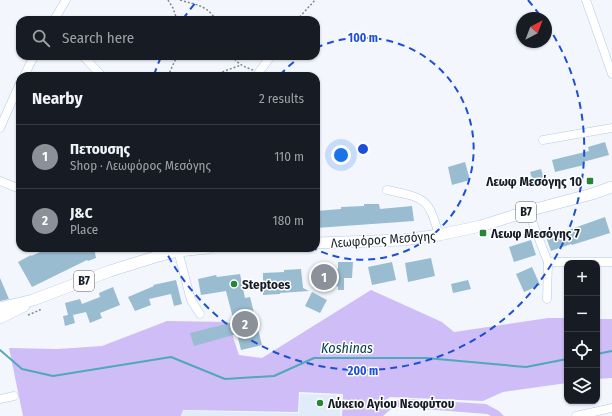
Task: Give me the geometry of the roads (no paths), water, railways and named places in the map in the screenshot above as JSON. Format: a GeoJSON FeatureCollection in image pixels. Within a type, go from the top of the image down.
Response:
{"type":"FeatureCollection","features":[{"type":"Feature","properties":{"kind":"main road","name":"Λεωφόρος Μεσόγης"},"geometry":{"type":"LineString","coordinates":[[320,243],[403,240],[439,235],[481,226],[528,211],[592,194],[612,186]]}},
{"type":"Feature","properties":{"kind":"main road","name":"B7"},"geometry":{"type":"LineString","coordinates":[[0,308],[33,300],[129,265],[174,252]]}},
{"type":"Feature","properties":{"kind":"main road","name":"B7"},"geometry":{"type":"LineString","coordinates":[[0,318],[9,315],[33,300]]}},
{"type":"Feature","properties":{"kind":"street"},"geometry":{"type":"LineString","coordinates":[[56,16],[66,0]]}},
{"type":"Feature","properties":{"kind":"street"},"geometry":{"type":"LineString","coordinates":[[586,0],[610,61],[612,74]]}},
{"type":"Feature","properties":{"kind":"street"},"geometry":{"type":"LineString","coordinates":[[26,72],[32,60]]}},
{"type":"Feature","properties":{"kind":"street"},"geometry":{"type":"LineString","coordinates":[[87,60],[98,72]]}},
{"type":"Feature","properties":{"kind":"street"},"geometry":{"type":"LineString","coordinates":[[260,72],[268,60]]}},
{"type":"Feature","properties":{"kind":"street"},"geometry":{"type":"LineString","coordinates":[[0,128],[16,92]]}},
{"type":"Feature","properties":{"kind":"street"},"geometry":{"type":"LineString","coordinates":[[544,140],[612,128]]}},
{"type":"Feature","properties":{"kind":"street"},"geometry":{"type":"LineString","coordinates":[[0,181],[16,187]]}},
{"type":"Feature","properties":{"kind":"street"},"geometry":{"type":"LineString","coordinates":[[387,190],[407,194],[425,201],[433,215],[439,235]]}},
{"type":"Feature","properties":{"kind":"street"},"geometry":{"type":"LineString","coordinates":[[528,211],[548,262],[547,299]]}},
{"type":"Feature","properties":{"kind":"street"},"geometry":{"type":"LineString","coordinates":[[178,252],[191,300],[200,314]]}},
{"type":"Feature","properties":{"kind":"street"},"geometry":{"type":"LineString","coordinates":[[548,262],[612,262]]}},
{"type":"Feature","properties":{"kind":"street"},"geometry":{"type":"LineString","coordinates":[[0,399],[14,396]]}},
{"type":"Feature","properties":{"kind":"street"},"geometry":{"type":"LineString","coordinates":[[576,416],[598,414],[612,408]]}},
{"type":"Feature","properties":{"kind":"waterway","name":"Koshinas"},"geometry":{"type":"LineString","coordinates":[[0,350],[22,369],[53,376],[171,357],[225,379],[274,376],[314,358],[426,358],[526,367],[564,360]]}},
{"type":"Feature","properties":{"kind":"waterway","name":"Koshinas"},"geometry":{"type":"LineString","coordinates":[[600,353],[612,351]]}},
{"type":"Feature","properties":{"kind":"place","name":"Λεωφ Μεσόγης 10"},"geometry":{"type":"Point","coordinates":[590,181]}},
{"type":"Feature","properties":{"kind":"place","name":"Λεωφ Μεσόγης 7"},"geometry":{"type":"Point","coordinates":[483,233]}},
{"type":"Feature","properties":{"kind":"place","name":"Πετουσης"},"geometry":{"type":"Point","coordinates":[324,277]}},
{"type":"Feature","properties":{"kind":"place","name":"Steptoes"},"geometry":{"type":"Point","coordinates":[234,284]}},
{"type":"Feature","properties":{"kind":"place","name":"J&C"},"geometry":{"type":"Point","coordinates":[245,324]}},
{"type":"Feature","properties":{"kind":"place","name":"Λύκειο Αγίου Νεοφύτου"},"geometry":{"type":"Point","coordinates":[320,403]}}]}
